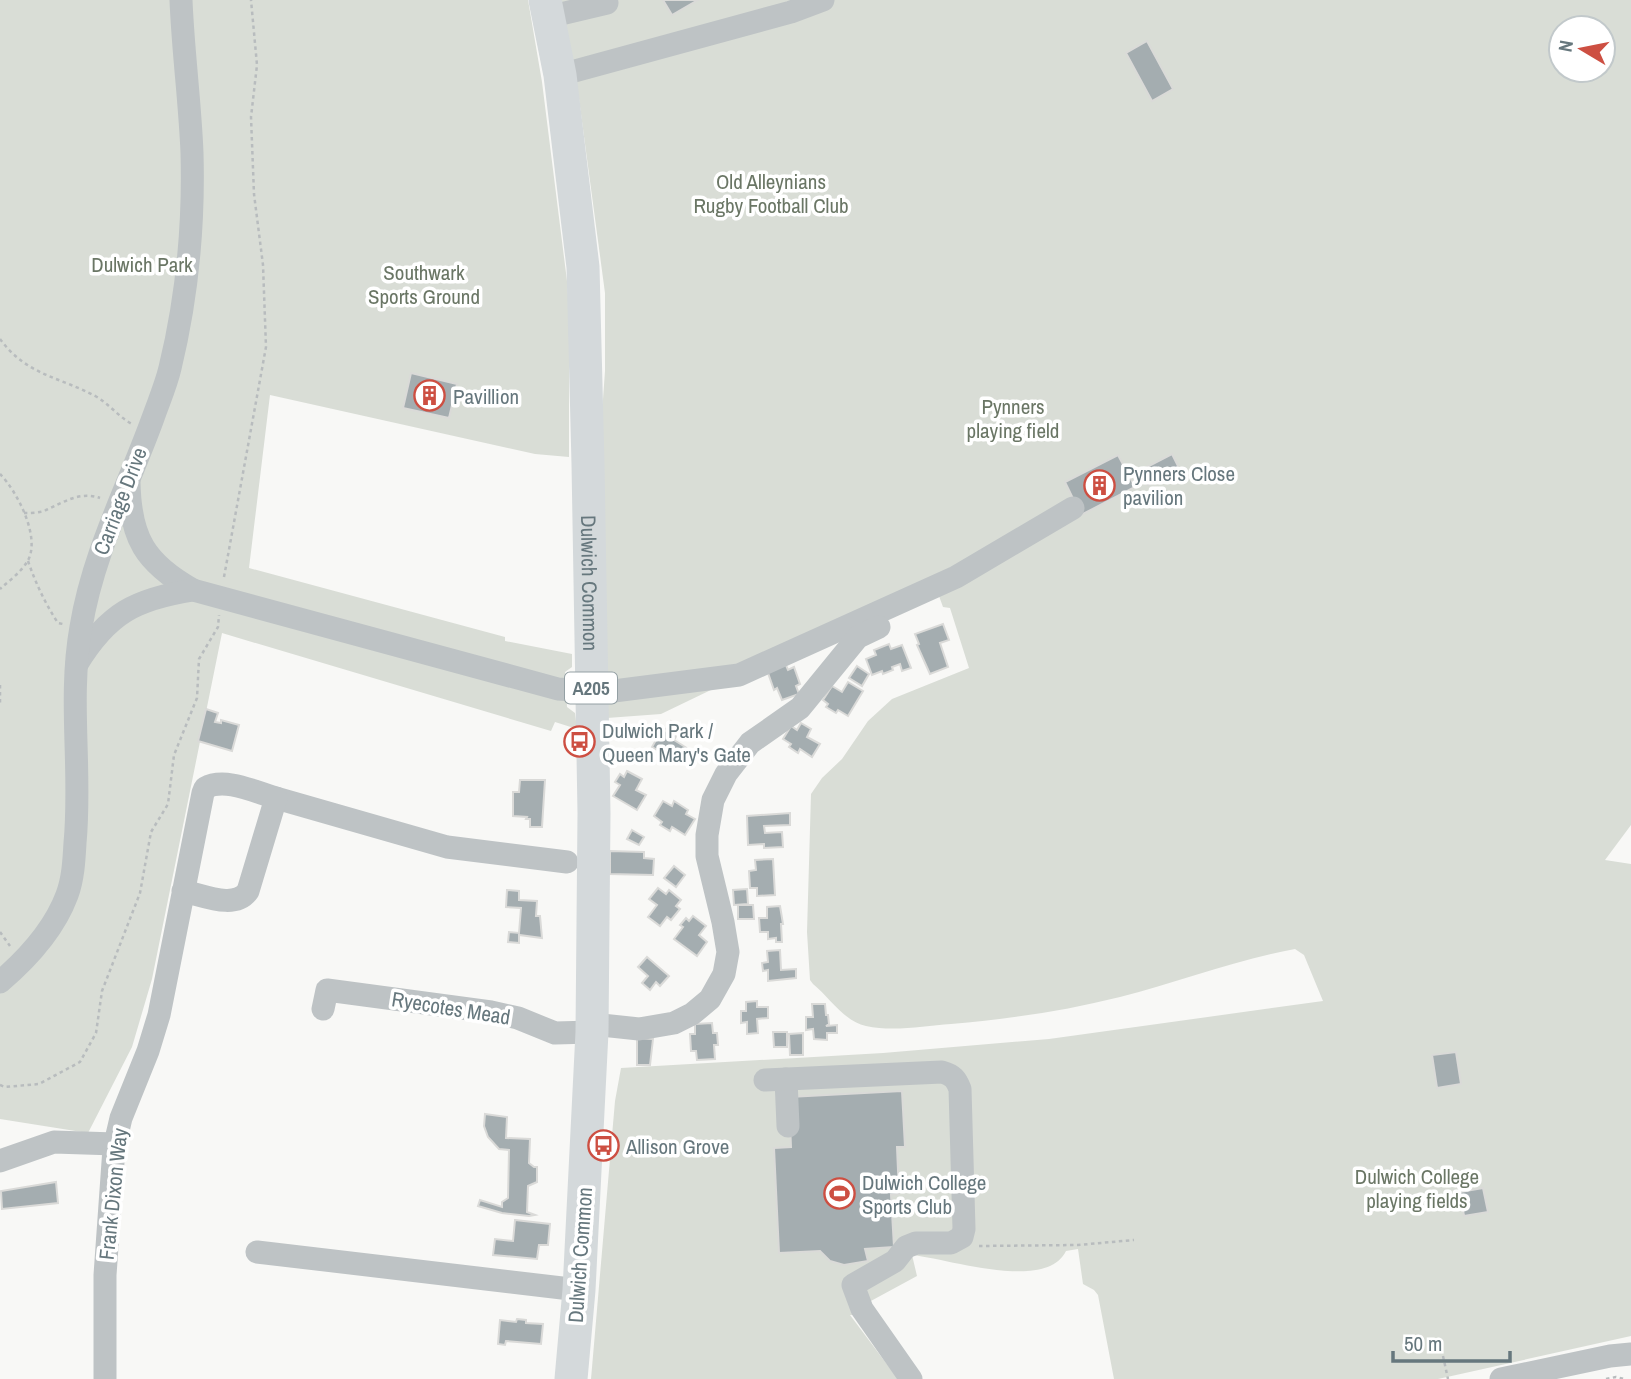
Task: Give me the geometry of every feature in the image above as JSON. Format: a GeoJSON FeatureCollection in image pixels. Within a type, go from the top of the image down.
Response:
{"type":"FeatureCollection","features":[{"type":"Feature","properties":{"kind":"highway","name":"Dulwich Common"},"geometry":{"type":"LineString","coordinates":[[547,9],[560,75],[583,267],[595,867],[592,1028],[579,1290],[571,1379]]}},
{"type":"Feature","properties":{"kind":"street","name":"Carriage Drive"},"geometry":{"type":"LineString","coordinates":[[0,982],[23,963],[59,912],[73,872],[78,790],[75,697],[80,629],[94,568],[169,371],[180,321],[189,260],[192,152],[181,0]]}},
{"type":"Feature","properties":{"kind":"street"},"geometry":{"type":"LineString","coordinates":[[560,75],[791,12],[823,0]]}},
{"type":"Feature","properties":{"kind":"street"},"geometry":{"type":"LineString","coordinates":[[547,9],[607,3]]}},
{"type":"Feature","properties":{"kind":"street"},"geometry":{"type":"LineString","coordinates":[[129,479],[129,502],[134,526],[143,547],[153,563],[193,590],[541,686],[591,692],[739,675],[956,577],[1073,508]]}},
{"type":"Feature","properties":{"kind":"street"},"geometry":{"type":"LineString","coordinates":[[77,664],[100,632],[128,608],[142,601],[193,590]]}},
{"type":"Feature","properties":{"kind":"street"},"geometry":{"type":"LineString","coordinates":[[592,1028],[639,1029],[674,1023],[692,1014],[710,999],[724,974],[728,952],[707,856],[707,835],[713,800],[726,774],[750,743],[800,708],[858,637],[879,627]]}},
{"type":"Feature","properties":{"kind":"street","name":"Frank Dixon Way"},"geometry":{"type":"LineString","coordinates":[[105,1379],[106,1230],[115,1144],[121,1118],[148,1051],[159,1014],[205,788],[217,784],[230,785],[447,847],[567,862]]}},
{"type":"Feature","properties":{"kind":"street"},"geometry":{"type":"LineString","coordinates":[[183,891],[234,902],[243,899],[248,891],[276,798]]}},
{"type":"Feature","properties":{"kind":"street","name":"Ryecotes Mead"},"geometry":{"type":"LineString","coordinates":[[323,1009],[327,990],[491,1012],[518,1018],[555,1034],[592,1028]]}},
{"type":"Feature","properties":{"kind":"street"},"geometry":{"type":"LineString","coordinates":[[789,1126],[776,1080],[942,1072],[953,1076],[960,1089],[964,1229],[962,1237],[951,1243],[916,1243],[906,1247],[895,1261],[853,1284],[863,1309],[911,1379]]}},
{"type":"Feature","properties":{"kind":"street"},"geometry":{"type":"LineString","coordinates":[[0,1161],[59,1141],[115,1144]]}},
{"type":"Feature","properties":{"kind":"street"},"geometry":{"type":"LineString","coordinates":[[257,1252],[579,1290]]}},
{"type":"Feature","properties":{"kind":"street"},"geometry":{"type":"LineString","coordinates":[[1502,1379],[1631,1354]]}},
{"type":"Feature","properties":{"kind":"path"},"geometry":{"type":"LineString","coordinates":[[0,1085],[39,1084],[80,1062],[96,1033],[103,991],[140,892],[150,832],[168,804],[174,755],[197,698],[199,659],[218,627],[221,596],[266,347],[263,265],[254,194],[251,117],[257,65],[251,0]]}},
{"type":"Feature","properties":{"kind":"path"},"geometry":{"type":"LineString","coordinates":[[0,340],[28,367],[97,398],[122,418],[148,430]]}},
{"type":"Feature","properties":{"kind":"path"},"geometry":{"type":"LineString","coordinates":[[0,474],[13,487],[33,541],[28,561],[0,589]]}},
{"type":"Feature","properties":{"kind":"path"},"geometry":{"type":"LineString","coordinates":[[24,513],[44,511],[65,499],[94,496],[100,498]]}},
{"type":"Feature","properties":{"kind":"path"},"geometry":{"type":"LineString","coordinates":[[28,561],[36,585],[58,623],[80,629]]}},
{"type":"Feature","properties":{"kind":"path"},"geometry":{"type":"LineString","coordinates":[[0,685],[0,706]]}},
{"type":"Feature","properties":{"kind":"path"},"geometry":{"type":"LineString","coordinates":[[951,1243],[968,1247],[1078,1245],[1133,1240]]}},
{"type":"Feature","properties":{"kind":"path"},"geometry":{"type":"LineString","coordinates":[[1443,1356],[1448,1379]]}},
{"type":"Feature","properties":{"kind":"path"},"geometry":{"type":"LineString","coordinates":[[1606,1379],[1624,1379]]}},
{"type":"Feature","properties":{"kind":"green space","name":"Dulwich Park"},"geometry":{"type":"Polygon","coordinates":[[[0,0],[528,0],[542,82],[567,281],[569,457],[535,454],[270,395],[249,568],[505,637],[505,641],[572,654],[572,667],[565,672],[567,707],[575,713],[577,729],[555,722],[551,731],[222,633],[152,979],[132,1047],[88,1133],[0,1119],[0,0]]]}},
{"type":"Feature","properties":{"kind":"green space"},"geometry":{"type":"Polygon","coordinates":[[[559,0],[1631,0],[1631,825],[1605,860],[1631,864],[1631,1336],[1438,1379],[1114,1379],[1098,1295],[1083,1284],[1078,1249],[1066,1251],[1055,1263],[1039,1269],[1019,1271],[996,1270],[912,1255],[917,1276],[869,1302],[856,1315],[850,1315],[898,1379],[591,1379],[615,1101],[621,1068],[883,1053],[1049,1039],[1323,1001],[1304,955],[1295,949],[1078,1006],[1015,1017],[909,1028],[876,1028],[858,1024],[813,984],[810,980],[807,932],[811,794],[822,778],[842,759],[868,721],[892,699],[969,668],[950,608],[943,607],[939,596],[742,675],[661,714],[607,718],[601,427],[605,371],[605,293],[579,99],[559,0]]]}},
{"type":"Feature","properties":{"kind":"building"},"geometry":{"type":"Polygon","coordinates":[[[663,0],[698,0],[672,15],[663,0]]]}},
{"type":"Feature","properties":{"kind":"building"},"geometry":{"type":"Polygon","coordinates":[[[1147,41],[1173,89],[1152,101],[1126,53],[1147,41]]]}},
{"type":"Feature","properties":{"kind":"building","name":"Pavillion"},"geometry":{"type":"Polygon","coordinates":[[[411,373],[457,384],[449,418],[403,408],[411,373]]]}},
{"type":"Feature","properties":{"kind":"building"},"geometry":{"type":"Polygon","coordinates":[[[1172,454],[1179,468],[1148,485],[1141,470],[1172,454]]]}},
{"type":"Feature","properties":{"kind":"building","name":"Pynners Close pavilion"},"geometry":{"type":"Polygon","coordinates":[[[1118,455],[1135,487],[1081,515],[1065,482],[1118,455]]]}},
{"type":"Feature","properties":{"kind":"building"},"geometry":{"type":"Polygon","coordinates":[[[943,624],[949,640],[940,643],[948,667],[930,674],[915,634],[943,624]]]}},
{"type":"Feature","properties":{"kind":"building"},"geometry":{"type":"Polygon","coordinates":[[[889,644],[891,649],[902,645],[911,668],[902,671],[900,664],[883,674],[882,671],[872,675],[866,659],[876,655],[874,650],[889,644]]]}},
{"type":"Feature","properties":{"kind":"building"},"geometry":{"type":"Polygon","coordinates":[[[785,663],[788,670],[794,667],[800,684],[796,686],[799,694],[782,700],[777,688],[774,690],[767,670],[785,663]]]}},
{"type":"Feature","properties":{"kind":"building"},"geometry":{"type":"Polygon","coordinates":[[[857,666],[869,674],[862,686],[849,678],[857,666]]]}},
{"type":"Feature","properties":{"kind":"building"},"geometry":{"type":"Polygon","coordinates":[[[848,682],[863,691],[848,716],[826,707],[828,704],[823,700],[832,686],[842,692],[848,682]]]}},
{"type":"Feature","properties":{"kind":"building"},"geometry":{"type":"Polygon","coordinates":[[[206,709],[218,713],[215,722],[221,723],[221,720],[239,725],[232,751],[198,741],[206,709]]]}},
{"type":"Feature","properties":{"kind":"building"},"geometry":{"type":"Polygon","coordinates":[[[671,721],[681,727],[674,740],[690,750],[682,764],[671,758],[669,762],[659,756],[661,752],[652,747],[671,721]]]}},
{"type":"Feature","properties":{"kind":"building"},"geometry":{"type":"Polygon","coordinates":[[[801,723],[811,729],[807,737],[820,744],[812,757],[800,749],[798,753],[783,739],[791,726],[797,730],[801,723]]]}},
{"type":"Feature","properties":{"kind":"building"},"geometry":{"type":"Polygon","coordinates":[[[627,771],[642,779],[636,790],[646,795],[637,810],[613,796],[620,785],[615,782],[620,774],[624,777],[627,771]]]}},
{"type":"Feature","properties":{"kind":"building"},"geometry":{"type":"Polygon","coordinates":[[[520,780],[545,780],[542,827],[530,827],[530,819],[526,819],[527,817],[513,816],[513,792],[519,792],[520,780]]]}},
{"type":"Feature","properties":{"kind":"building"},"geometry":{"type":"Polygon","coordinates":[[[663,801],[672,806],[674,801],[688,810],[686,814],[695,819],[685,835],[672,827],[670,831],[660,825],[662,822],[654,816],[663,801]]]}},
{"type":"Feature","properties":{"kind":"building"},"geometry":{"type":"Polygon","coordinates":[[[790,813],[790,825],[764,826],[765,833],[782,832],[783,847],[748,845],[747,816],[790,813]]]}},
{"type":"Feature","properties":{"kind":"building"},"geometry":{"type":"Polygon","coordinates":[[[632,830],[644,837],[639,845],[627,839],[632,830]]]}},
{"type":"Feature","properties":{"kind":"building"},"geometry":{"type":"Polygon","coordinates":[[[610,851],[644,852],[644,858],[654,859],[653,875],[610,874],[610,851]]]}},
{"type":"Feature","properties":{"kind":"building"},"geometry":{"type":"Polygon","coordinates":[[[773,859],[775,895],[757,896],[757,888],[750,888],[749,871],[756,870],[755,860],[773,859]]]}},
{"type":"Feature","properties":{"kind":"building"},"geometry":{"type":"Polygon","coordinates":[[[674,866],[685,875],[676,887],[664,878],[674,866]]]}},
{"type":"Feature","properties":{"kind":"building"},"geometry":{"type":"Polygon","coordinates":[[[658,888],[666,894],[669,890],[681,900],[676,906],[680,909],[671,920],[667,917],[660,926],[648,917],[657,905],[649,899],[658,888]]]}},
{"type":"Feature","properties":{"kind":"building"},"geometry":{"type":"Polygon","coordinates":[[[747,889],[748,904],[734,905],[733,890],[747,889]]]}},
{"type":"Feature","properties":{"kind":"building"},"geometry":{"type":"Polygon","coordinates":[[[507,890],[519,891],[519,900],[537,901],[536,916],[540,916],[542,938],[519,935],[519,943],[508,942],[509,932],[519,933],[521,908],[506,907],[507,890]]]}},
{"type":"Feature","properties":{"kind":"building"},"geometry":{"type":"Polygon","coordinates":[[[738,905],[753,905],[754,919],[738,919],[738,905]]]}},
{"type":"Feature","properties":{"kind":"building"},"geometry":{"type":"Polygon","coordinates":[[[780,906],[782,942],[776,942],[776,938],[768,939],[768,932],[760,932],[759,918],[767,918],[767,907],[780,906]]]}},
{"type":"Feature","properties":{"kind":"building"},"geometry":{"type":"Polygon","coordinates":[[[693,916],[706,926],[699,935],[707,942],[697,956],[674,939],[683,927],[680,925],[686,918],[689,921],[693,916]]]}},
{"type":"Feature","properties":{"kind":"building"},"geometry":{"type":"Polygon","coordinates":[[[780,950],[781,970],[796,969],[796,978],[768,981],[768,970],[763,971],[762,963],[768,962],[767,951],[780,950]]]}},
{"type":"Feature","properties":{"kind":"building"},"geometry":{"type":"Polygon","coordinates":[[[647,957],[669,976],[660,986],[656,982],[650,990],[642,983],[648,976],[638,967],[647,957]]]}},
{"type":"Feature","properties":{"kind":"building"},"geometry":{"type":"Polygon","coordinates":[[[757,1001],[757,1007],[768,1007],[768,1018],[757,1019],[758,1033],[747,1034],[747,1022],[741,1023],[741,1011],[746,1011],[746,1002],[757,1001]]]}},
{"type":"Feature","properties":{"kind":"building"},"geometry":{"type":"Polygon","coordinates":[[[812,1004],[825,1004],[829,1024],[826,1026],[837,1025],[837,1033],[827,1033],[827,1040],[814,1039],[813,1029],[806,1030],[806,1017],[813,1017],[812,1004]]]}},
{"type":"Feature","properties":{"kind":"building"},"geometry":{"type":"Polygon","coordinates":[[[712,1023],[713,1033],[717,1033],[718,1045],[714,1045],[715,1059],[697,1060],[696,1051],[691,1051],[690,1034],[695,1034],[695,1024],[712,1023]]]}},
{"type":"Feature","properties":{"kind":"building"},"geometry":{"type":"Polygon","coordinates":[[[773,1032],[787,1032],[787,1047],[774,1047],[773,1032]]]}},
{"type":"Feature","properties":{"kind":"building"},"geometry":{"type":"Polygon","coordinates":[[[803,1033],[803,1055],[790,1055],[789,1034],[803,1033]]]}},
{"type":"Feature","properties":{"kind":"building"},"geometry":{"type":"Polygon","coordinates":[[[637,1038],[653,1039],[650,1065],[637,1065],[637,1038]]]}},
{"type":"Feature","properties":{"kind":"building"},"geometry":{"type":"Polygon","coordinates":[[[1456,1052],[1461,1084],[1437,1088],[1432,1055],[1456,1052]]]}},
{"type":"Feature","properties":{"kind":"building"},"geometry":{"type":"Polygon","coordinates":[[[902,1091],[905,1147],[897,1147],[899,1194],[891,1195],[894,1247],[865,1249],[868,1261],[844,1265],[830,1261],[820,1251],[779,1253],[774,1148],[791,1147],[789,1097],[902,1091]]]}},
{"type":"Feature","properties":{"kind":"building"},"geometry":{"type":"Polygon","coordinates":[[[485,1114],[507,1117],[506,1138],[530,1139],[529,1163],[537,1167],[537,1182],[528,1186],[527,1212],[535,1215],[502,1213],[478,1206],[480,1200],[502,1207],[502,1202],[508,1198],[509,1150],[499,1149],[488,1137],[484,1126],[485,1114]]]}},
{"type":"Feature","properties":{"kind":"building"},"geometry":{"type":"Polygon","coordinates":[[[56,1182],[58,1203],[2,1209],[1,1191],[56,1182]]]}},
{"type":"Feature","properties":{"kind":"building"},"geometry":{"type":"Polygon","coordinates":[[[1483,1188],[1488,1212],[1464,1216],[1460,1192],[1483,1188]]]}},
{"type":"Feature","properties":{"kind":"building"},"geometry":{"type":"Polygon","coordinates":[[[515,1220],[550,1224],[548,1245],[539,1245],[537,1259],[493,1255],[495,1239],[513,1241],[515,1220]]]}},
{"type":"Feature","properties":{"kind":"building"},"geometry":{"type":"Polygon","coordinates":[[[517,1319],[526,1320],[526,1323],[543,1324],[541,1344],[506,1341],[505,1345],[498,1344],[500,1320],[516,1322],[517,1319]]]}},
{"type":"Feature","properties":{"kind":"place","name":"Pavillion"},"geometry":{"type":"Point","coordinates":[430,396]}},
{"type":"Feature","properties":{"kind":"place","name":"Pynners Close pavilion"},"geometry":{"type":"Point","coordinates":[1100,485]}},
{"type":"Feature","properties":{"kind":"place","name":"Dulwich Park / Queen Mary's Gate"},"geometry":{"type":"Point","coordinates":[579,742]}},
{"type":"Feature","properties":{"kind":"place","name":"Allison Grove"},"geometry":{"type":"Point","coordinates":[603,1146]}},
{"type":"Feature","properties":{"kind":"place","name":"Dulwich College Sports Club"},"geometry":{"type":"Point","coordinates":[839,1194]}},
{"type":"Feature","properties":{"kind":"park label","name":"Old Alleynians Rugby Football Club"},"geometry":{"type":"Point","coordinates":[771,193]}},
{"type":"Feature","properties":{"kind":"park label","name":"Southwark Sports Ground"},"geometry":{"type":"Point","coordinates":[424,284]}},
{"type":"Feature","properties":{"kind":"park label","name":"Pynners playing field"},"geometry":{"type":"Point","coordinates":[1013,418]}},
{"type":"Feature","properties":{"kind":"park label","name":"Dulwich College playing fields"},"geometry":{"type":"Point","coordinates":[1417,1188]}}]}
